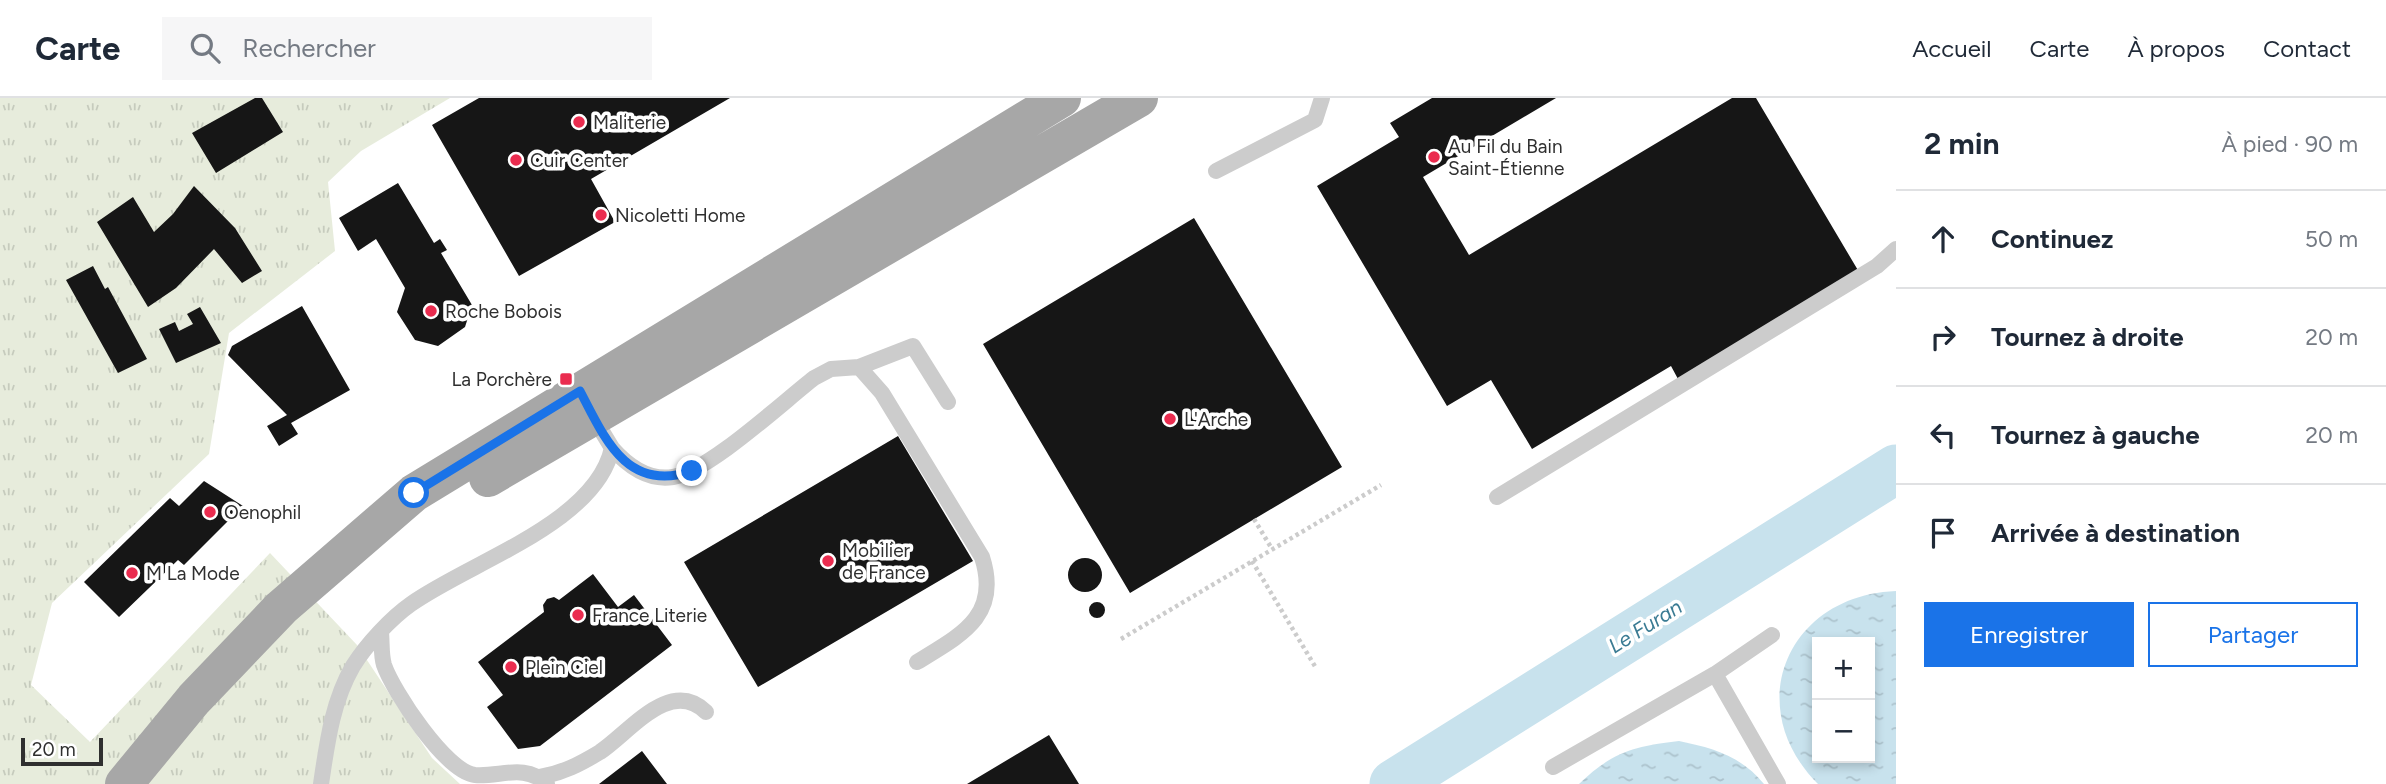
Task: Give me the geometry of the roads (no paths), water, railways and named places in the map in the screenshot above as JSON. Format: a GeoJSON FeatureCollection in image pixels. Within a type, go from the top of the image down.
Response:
{"type":"FeatureCollection","features":[{"type":"Feature","properties":{"kind":"main road"},"geometry":{"type":"LineString","coordinates":[[124,784],[194,699],[281,608],[339,560],[430,513],[586,404],[1062,98]]}},
{"type":"Feature","properties":{"kind":"main road"},"geometry":{"type":"LineString","coordinates":[[586,404],[1139,98]]}},
{"type":"Feature","properties":{"kind":"lane"},"geometry":{"type":"LineString","coordinates":[[1216,171],[1315,120],[1322,98]]}},
{"type":"Feature","properties":{"kind":"lane"},"geometry":{"type":"LineString","coordinates":[[1497,497],[1877,266],[1896,249]]}},
{"type":"Feature","properties":{"kind":"lane"},"geometry":{"type":"LineString","coordinates":[[586,404],[612,448],[627,464],[653,476],[673,477],[692,471],[711,458],[814,378],[831,369],[859,367],[913,346],[948,402]]}},
{"type":"Feature","properties":{"kind":"lane"},"geometry":{"type":"LineString","coordinates":[[859,367],[882,393],[897,417],[982,557],[990,580],[983,607],[964,632],[917,662]]}},
{"type":"Feature","properties":{"kind":"lane"},"geometry":{"type":"LineString","coordinates":[[321,784],[329,726],[353,666],[381,632],[410,604],[572,510],[603,477],[612,448]]}},
{"type":"Feature","properties":{"kind":"lane"},"geometry":{"type":"LineString","coordinates":[[381,632],[383,662],[394,687],[437,745],[456,766],[473,775],[516,771],[543,781],[602,751],[666,703],[682,699],[696,702],[706,712]]}},
{"type":"Feature","properties":{"kind":"lane"},"geometry":{"type":"LineString","coordinates":[[1553,767],[1715,674],[1772,635]]}},
{"type":"Feature","properties":{"kind":"lane"},"geometry":{"type":"LineString","coordinates":[[1715,674],[1778,784]]}},
{"type":"Feature","properties":{"kind":"water"},"geometry":{"type":"Polygon","coordinates":[[[1896,591],[1896,784],[1818,784],[1795,753],[1782,722],[1780,690],[1787,660],[1803,633],[1827,612],[1858,597],[1896,591]]]}},
{"type":"Feature","properties":{"kind":"water"},"geometry":{"type":"Polygon","coordinates":[[[1679,741],[1736,760],[1764,784],[1579,784],[1602,764],[1625,752],[1679,741]]]}},
{"type":"Feature","properties":{"kind":"waterway","name":"Le Furan"},"geometry":{"type":"LineString","coordinates":[[1394,784],[1896,469]]}},
{"type":"Feature","properties":{"kind":"place","name":"Maliterie"},"geometry":{"type":"Point","coordinates":[579,122]}},
{"type":"Feature","properties":{"kind":"place","name":"Au Fil du Bain Saint-Étienne"},"geometry":{"type":"Point","coordinates":[1434,157]}},
{"type":"Feature","properties":{"kind":"place","name":"Cuir Center"},"geometry":{"type":"Point","coordinates":[516,160]}},
{"type":"Feature","properties":{"kind":"place","name":"Nicoletti Home"},"geometry":{"type":"Point","coordinates":[601,215]}},
{"type":"Feature","properties":{"kind":"place","name":"Roche Bobois"},"geometry":{"type":"Point","coordinates":[431,311]}},
{"type":"Feature","properties":{"kind":"place","name":"La Porchère"},"geometry":{"type":"Point","coordinates":[566,379]}},
{"type":"Feature","properties":{"kind":"place","name":"L'Arche"},"geometry":{"type":"Point","coordinates":[1170,419]}},
{"type":"Feature","properties":{"kind":"place","name":"Oenophil"},"geometry":{"type":"Point","coordinates":[210,512]}},
{"type":"Feature","properties":{"kind":"place","name":"Mobilier de France"},"geometry":{"type":"Point","coordinates":[828,561]}},
{"type":"Feature","properties":{"kind":"place","name":"M La Mode"},"geometry":{"type":"Point","coordinates":[132,573]}},
{"type":"Feature","properties":{"kind":"place","name":"France Literie"},"geometry":{"type":"Point","coordinates":[578,615]}},
{"type":"Feature","properties":{"kind":"place","name":"Plein Ciel"},"geometry":{"type":"Point","coordinates":[511,667]}}]}
